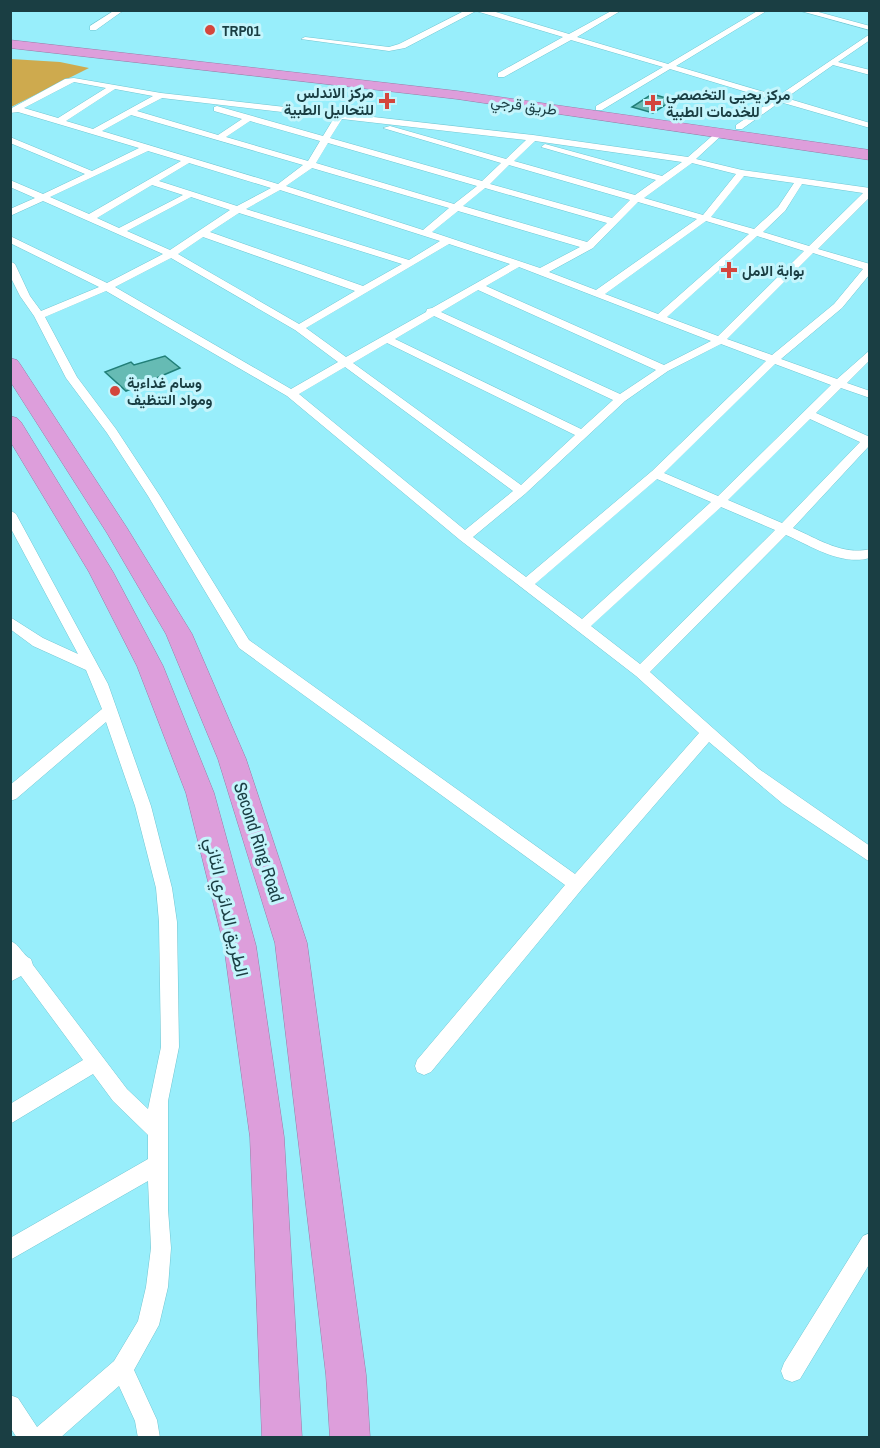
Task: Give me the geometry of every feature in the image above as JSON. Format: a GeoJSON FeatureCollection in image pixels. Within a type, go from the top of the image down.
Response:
{"type":"FeatureCollection","features":[{"type":"Feature","properties":{"kind":"highway"},"geometry":{"type":"LineString","coordinates":[[88,32],[105,40]]}},
{"type":"Feature","properties":{"kind":"highway"},"geometry":{"type":"LineString","coordinates":[[10,36],[180,60]]}},
{"type":"Feature","properties":{"kind":"highway"},"geometry":{"type":"LineString","coordinates":[[10,44],[180,60]]}},
{"type":"Feature","properties":{"kind":"highway"},"geometry":{"type":"LineString","coordinates":[[215,53],[256,67]]}},
{"type":"Feature","properties":{"kind":"highway"},"geometry":{"type":"LineString","coordinates":[[10,56],[144,67],[256,67]]}},
{"type":"Feature","properties":{"kind":"highway","name":"طريق قرجي"},"geometry":{"type":"LineString","coordinates":[[180,60],[599,108],[870,146]]}},
{"type":"Feature","properties":{"kind":"highway","name":"طريق قرجي"},"geometry":{"type":"LineString","coordinates":[[256,67],[870,155]]}},
{"type":"Feature","properties":{"kind":"highway","name":"Second Ring Road"},"geometry":{"type":"LineString","coordinates":[[12,355],[37,404],[119,533],[179,634],[236,769],[291,943],[346,1375],[350,1437]]}},
{"type":"Feature","properties":{"kind":"highway","name":"الطريق الدائري الثاني"},"geometry":{"type":"LineString","coordinates":[[10,422],[101,572],[150,666],[200,793],[240,946],[267,1137],[282,1437]]}},
{"type":"Feature","properties":{"kind":"street"},"geometry":{"type":"LineString","coordinates":[[305,39],[389,49],[402,46],[472,10]]}},
{"type":"Feature","properties":{"kind":"street"},"geometry":{"type":"LineString","coordinates":[[479,10],[870,126]]}},
{"type":"Feature","properties":{"kind":"street"},"geometry":{"type":"LineString","coordinates":[[501,75],[619,10]]}},
{"type":"Feature","properties":{"kind":"street"},"geometry":{"type":"LineString","coordinates":[[599,108],[765,10]]}},
{"type":"Feature","properties":{"kind":"street"},"geometry":{"type":"LineString","coordinates":[[800,10],[870,28]]}},
{"type":"Feature","properties":{"kind":"street"},"geometry":{"type":"LineString","coordinates":[[88,32],[121,11]]}},
{"type":"Feature","properties":{"kind":"street"},"geometry":{"type":"LineString","coordinates":[[739,127],[782,100],[831,62],[870,36]]}},
{"type":"Feature","properties":{"kind":"street"},"geometry":{"type":"LineString","coordinates":[[831,62],[870,73]]}},
{"type":"Feature","properties":{"kind":"street"},"geometry":{"type":"LineString","coordinates":[[14,110],[72,80],[174,97],[690,160],[742,173],[870,191]]}},
{"type":"Feature","properties":{"kind":"street"},"geometry":{"type":"LineString","coordinates":[[61,120],[113,87]]}},
{"type":"Feature","properties":{"kind":"street"},"geometry":{"type":"LineString","coordinates":[[96,131],[161,95]]}},
{"type":"Feature","properties":{"kind":"street"},"geometry":{"type":"LineString","coordinates":[[174,97],[615,222]]}},
{"type":"Feature","properties":{"kind":"street"},"geometry":{"type":"LineString","coordinates":[[14,110],[61,120],[518,262],[719,341],[870,395]]}},
{"type":"Feature","properties":{"kind":"street"},"geometry":{"type":"LineString","coordinates":[[266,123],[286,110]]}},
{"type":"Feature","properties":{"kind":"street"},"geometry":{"type":"LineString","coordinates":[[130,112],[589,246]]}},
{"type":"Feature","properties":{"kind":"street"},"geometry":{"type":"LineString","coordinates":[[39,316],[107,287],[171,254],[238,209],[279,187],[310,165],[339,117]]}},
{"type":"Feature","properties":{"kind":"street"},"geometry":{"type":"LineString","coordinates":[[358,118],[754,232],[869,268],[838,306],[773,360],[656,474],[526,584]]}},
{"type":"Feature","properties":{"kind":"street"},"geometry":{"type":"LineString","coordinates":[[219,138],[248,119]]}},
{"type":"Feature","properties":{"kind":"street"},"geometry":{"type":"LineString","coordinates":[[542,271],[589,246],[636,199],[690,160],[719,133]]}},
{"type":"Feature","properties":{"kind":"street"},"geometry":{"type":"LineString","coordinates":[[10,140],[92,174]]}},
{"type":"Feature","properties":{"kind":"street"},"geometry":{"type":"LineString","coordinates":[[426,232],[483,185],[531,140]]}},
{"type":"Feature","properties":{"kind":"street"},"geometry":{"type":"LineString","coordinates":[[531,140],[662,179]]}},
{"type":"Feature","properties":{"kind":"street"},"geometry":{"type":"LineString","coordinates":[[10,213],[147,148]]}},
{"type":"Feature","properties":{"kind":"street"},"geometry":{"type":"LineString","coordinates":[[90,218],[188,160]]}},
{"type":"Feature","properties":{"kind":"street"},"geometry":{"type":"LineString","coordinates":[[598,294],[705,218],[742,173]]}},
{"type":"Feature","properties":{"kind":"street"},"geometry":{"type":"LineString","coordinates":[[152,182],[412,264]]}},
{"type":"Feature","properties":{"kind":"street"},"geometry":{"type":"LineString","coordinates":[[660,318],[754,232],[783,209],[799,182]]}},
{"type":"Feature","properties":{"kind":"street"},"geometry":{"type":"LineString","coordinates":[[10,183],[47,197],[171,254],[299,328],[521,491]]}},
{"type":"Feature","properties":{"kind":"street"},"geometry":{"type":"LineString","coordinates":[[465,537],[521,491],[621,399],[664,369],[719,341],[870,191]]}},
{"type":"Feature","properties":{"kind":"street"},"geometry":{"type":"LineString","coordinates":[[120,231],[191,194]]}},
{"type":"Feature","properties":{"kind":"street"},"geometry":{"type":"LineString","coordinates":[[202,233],[363,290]]}},
{"type":"Feature","properties":{"kind":"street"},"geometry":{"type":"LineString","coordinates":[[10,239],[107,287],[291,394],[465,537],[641,672],[789,800],[870,855]]}},
{"type":"Feature","properties":{"kind":"street"},"geometry":{"type":"LineString","coordinates":[[299,328],[450,240]]}},
{"type":"Feature","properties":{"kind":"street"},"geometry":{"type":"LineString","coordinates":[[291,394],[518,262]]}},
{"type":"Feature","properties":{"kind":"street"},"geometry":{"type":"LineString","coordinates":[[10,264],[25,296],[39,316],[72,378],[112,432],[154,496],[244,644],[576,884]]}},
{"type":"Feature","properties":{"kind":"street"},"geometry":{"type":"LineString","coordinates":[[477,286],[664,369]]}},
{"type":"Feature","properties":{"kind":"street"},"geometry":{"type":"LineString","coordinates":[[431,311],[621,399]]}},
{"type":"Feature","properties":{"kind":"street"},"geometry":{"type":"LineString","coordinates":[[387,339],[582,434]]}},
{"type":"Feature","properties":{"kind":"street"},"geometry":{"type":"LineString","coordinates":[[583,626],[721,500],[810,415],[870,353]]}},
{"type":"Feature","properties":{"kind":"street"},"geometry":{"type":"LineString","coordinates":[[641,672],[868,441],[810,415]]}},
{"type":"Feature","properties":{"kind":"street"},"geometry":{"type":"LineString","coordinates":[[656,474],[845,555],[860,556],[870,553]]}},
{"type":"Feature","properties":{"kind":"street"},"geometry":{"type":"LineString","coordinates":[[10,514],[101,684],[143,806],[164,888],[168,922],[170,1047],[158,1101],[160,1248],[158,1287],[147,1325],[122,1369],[42,1437]]}},
{"type":"Feature","properties":{"kind":"street"},"geometry":{"type":"LineString","coordinates":[[10,622],[38,642],[91,666]]}},
{"type":"Feature","properties":{"kind":"street"},"geometry":{"type":"LineString","coordinates":[[10,795],[110,711]]}},
{"type":"Feature","properties":{"kind":"street"},"geometry":{"type":"LineString","coordinates":[[424,1066],[576,884],[709,732]]}},
{"type":"Feature","properties":{"kind":"street"},"geometry":{"type":"LineString","coordinates":[[10,948],[18,969],[94,1063],[120,1095],[159,1132]]}},
{"type":"Feature","properties":{"kind":"street"},"geometry":{"type":"LineString","coordinates":[[10,1115],[94,1063]]}},
{"type":"Feature","properties":{"kind":"street"},"geometry":{"type":"LineString","coordinates":[[10,1250],[158,1164]]}},
{"type":"Feature","properties":{"kind":"street"},"geometry":{"type":"LineString","coordinates":[[792,1371],[870,1243]]}},
{"type":"Feature","properties":{"kind":"street"},"geometry":{"type":"LineString","coordinates":[[122,1369],[146,1420],[149,1437]]}},
{"type":"Feature","properties":{"kind":"street"},"geometry":{"type":"LineString","coordinates":[[10,1406],[31,1437]]}},
{"type":"Feature","properties":{"kind":"shaded area"},"geometry":{"type":"Polygon","coordinates":[[[11,59],[60,62],[89,68],[11,107],[11,59]]]}},
{"type":"Feature","properties":{"kind":"building","name":"مركز يحيى التخصصي للخدمات الطبية"},"geometry":{"type":"Polygon","coordinates":[[[652,94],[673,100],[653,113],[632,107],[652,94]]]}},
{"type":"Feature","properties":{"kind":"building"},"geometry":{"type":"Polygon","coordinates":[[[165,356],[180,368],[126,391],[105,372],[131,362],[134,365],[165,356]]]}},
{"type":"Feature","properties":{"kind":"place","name":"TRP01"},"geometry":{"type":"Point","coordinates":[210,30]}},
{"type":"Feature","properties":{"kind":"place","name":"مركز الاندلس للتحاليل الطبية"},"geometry":{"type":"Point","coordinates":[387,101]}},
{"type":"Feature","properties":{"kind":"place","name":"مركز يحيى التخصصي للخدمات الطبية"},"geometry":{"type":"Point","coordinates":[653,103]}},
{"type":"Feature","properties":{"kind":"place","name":"بوابة الامل"},"geometry":{"type":"Point","coordinates":[729,270]}},
{"type":"Feature","properties":{"kind":"place","name":"وسام غداءية ومواد التنظيف"},"geometry":{"type":"Point","coordinates":[115,391]}}]}
